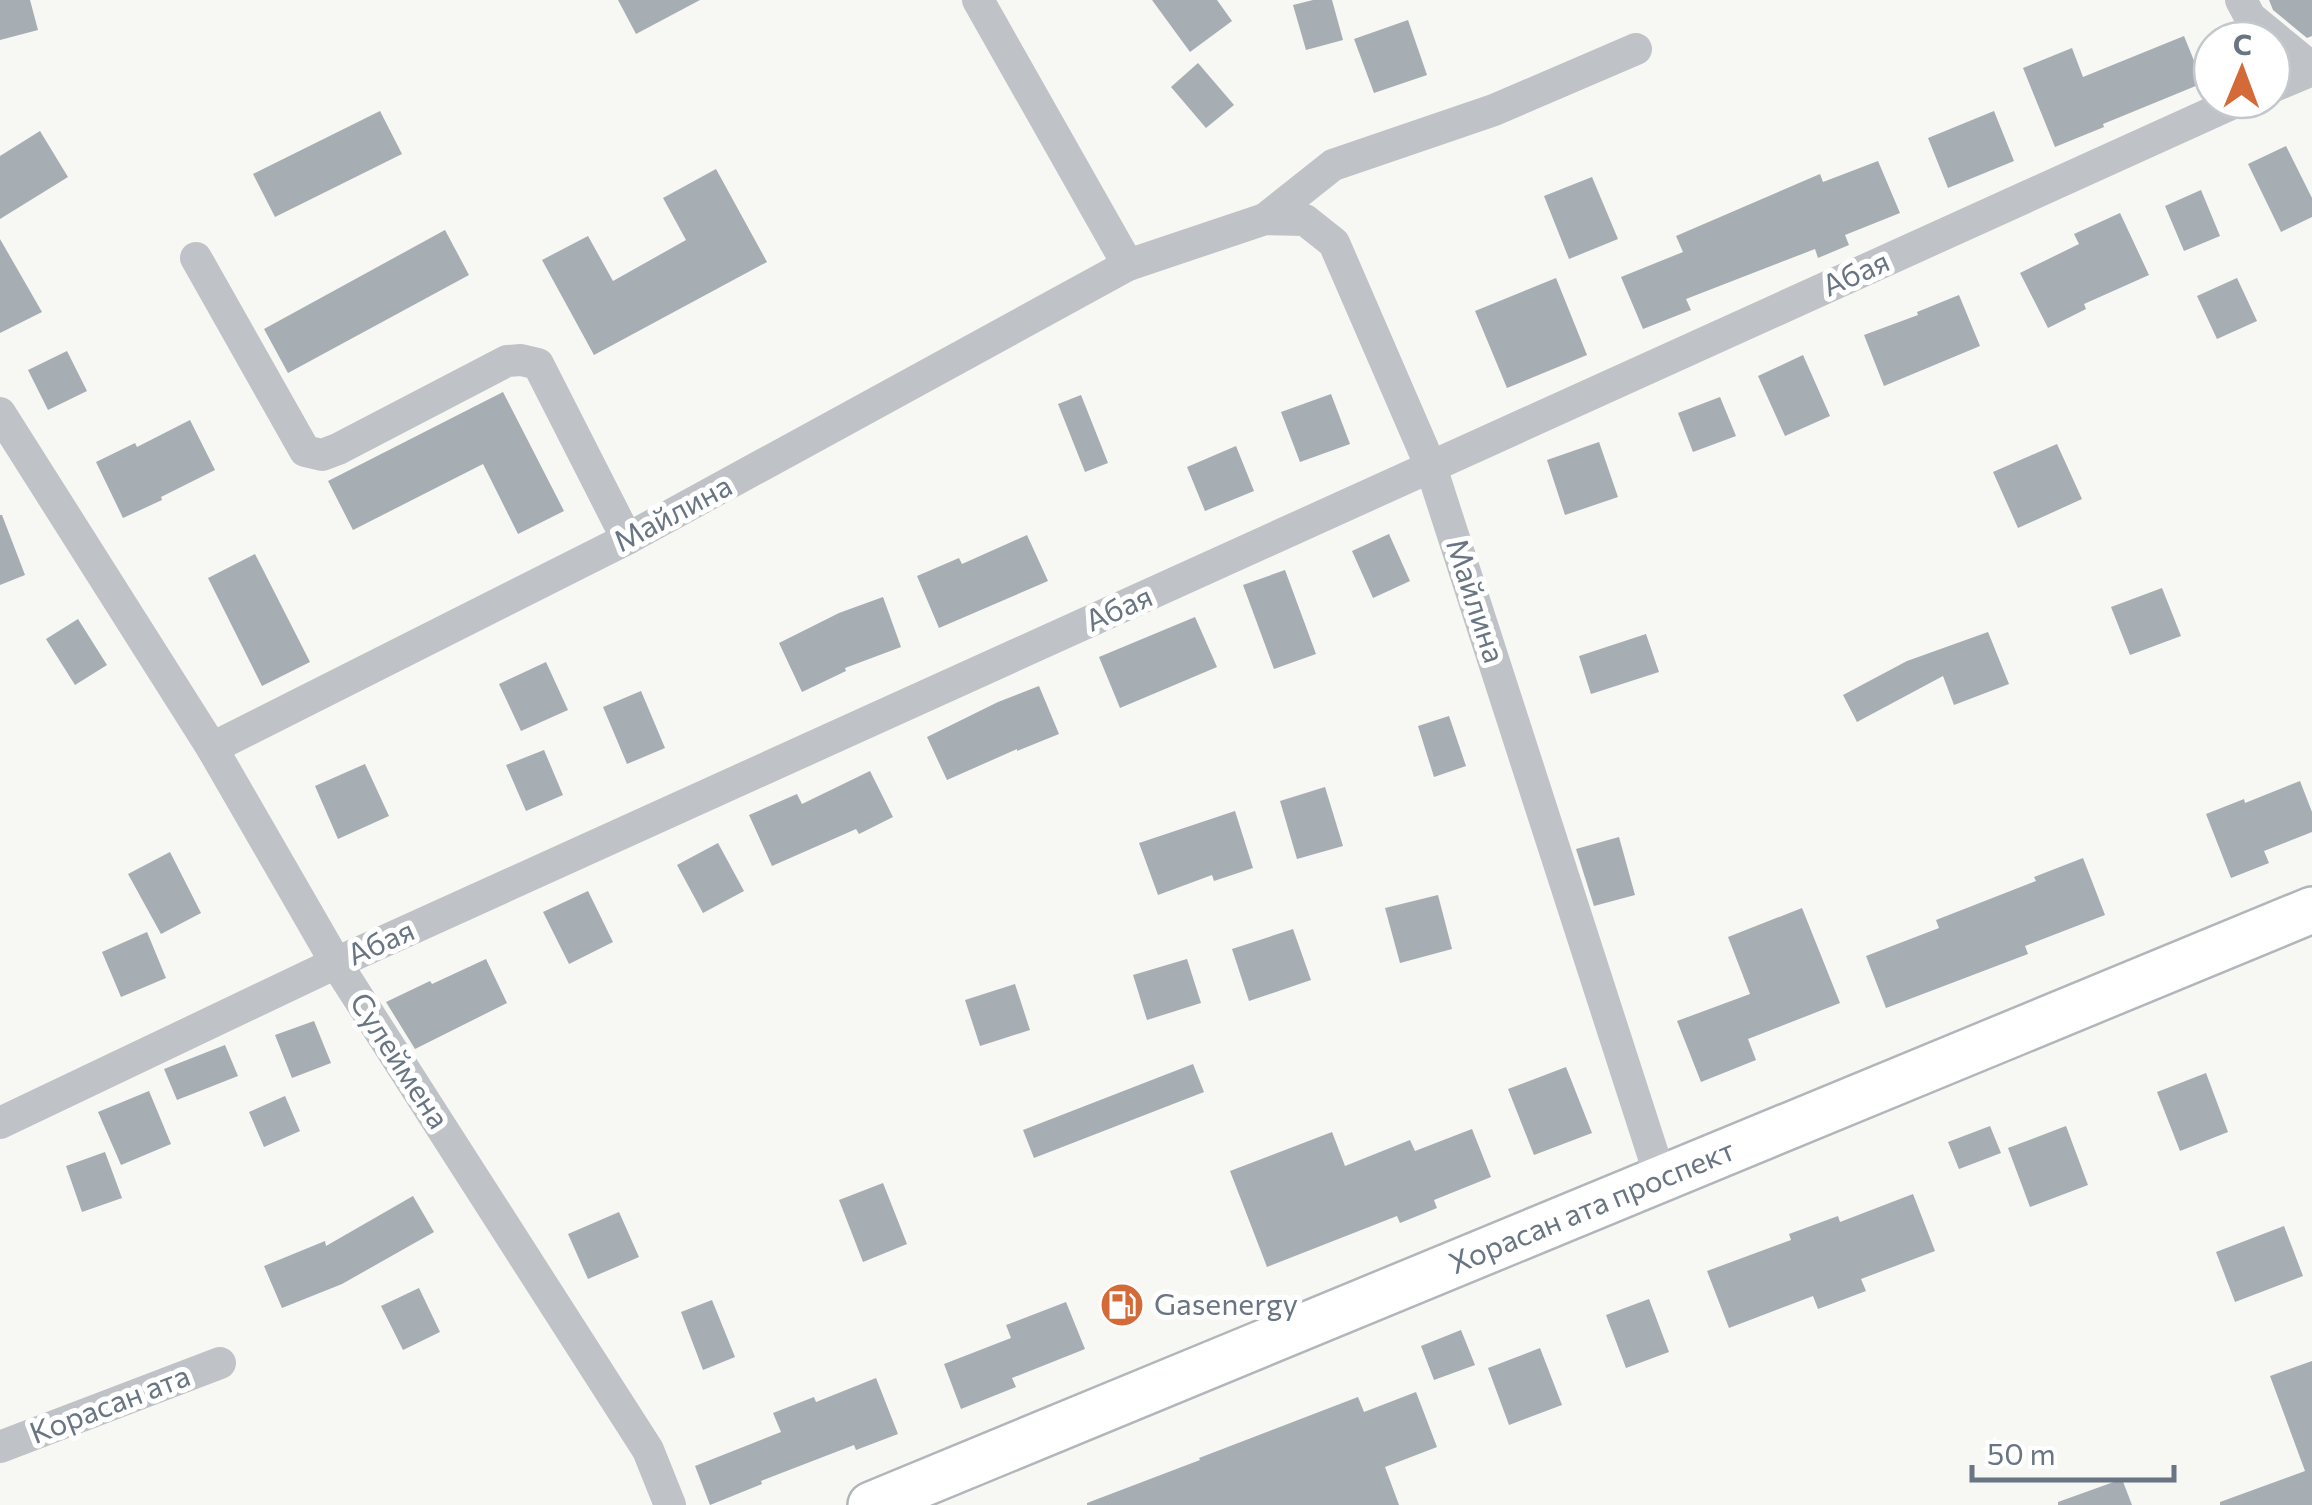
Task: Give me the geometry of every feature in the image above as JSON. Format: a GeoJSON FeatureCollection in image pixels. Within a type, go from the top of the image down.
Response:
{"type":"FeatureCollection","features":[{"type":"Feature","properties":{"kind":"main road","name":"Хорасан ата проспект"},"geometry":{"type":"LineString","coordinates":[[871,1505],[2312,910]]}},
{"type":"Feature","properties":{"kind":"street"},"geometry":{"type":"LineString","coordinates":[[978,0],[1128,265]]}},
{"type":"Feature","properties":{"kind":"street"},"geometry":{"type":"LineString","coordinates":[[2241,0],[2250,17],[2312,69]]}},
{"type":"Feature","properties":{"kind":"street"},"geometry":{"type":"LineString","coordinates":[[1266,219],[1332,165],[1494,110],[1636,49]]}},
{"type":"Feature","properties":{"kind":"street","name":"Абая"},"geometry":{"type":"LineString","coordinates":[[0,1123],[336,963],[2196,120]]}},
{"type":"Feature","properties":{"kind":"street","name":"Майлина"},"geometry":{"type":"LineString","coordinates":[[212,748],[627,540],[1128,265],[1266,219],[1304,220],[1334,243],[1431,467],[1661,1178]]}},
{"type":"Feature","properties":{"kind":"street"},"geometry":{"type":"LineString","coordinates":[[196,258],[306,451],[322,455],[338,449],[507,361],[538,364],[627,540]]}},
{"type":"Feature","properties":{"kind":"street","name":"Сулеймена"},"geometry":{"type":"LineString","coordinates":[[0,412],[13,459],[212,748],[336,963],[648,1450],[670,1505]]}},
{"type":"Feature","properties":{"kind":"street","name":"Корасан ата"},"geometry":{"type":"LineString","coordinates":[[0,1447],[220,1363]]}},
{"type":"Feature","properties":{"kind":"building"},"geometry":{"type":"Polygon","coordinates":[[[0,0],[30,0],[38,30],[0,40],[0,0]]]}},
{"type":"Feature","properties":{"kind":"building"},"geometry":{"type":"Polygon","coordinates":[[[618,0],[700,0],[636,34],[618,0]]]}},
{"type":"Feature","properties":{"kind":"building"},"geometry":{"type":"Polygon","coordinates":[[[1152,0],[1217,0],[1232,21],[1190,52],[1152,0]]]}},
{"type":"Feature","properties":{"kind":"building"},"geometry":{"type":"Polygon","coordinates":[[[1332,0],[1343,40],[1306,50],[1293,5],[1332,0]]]}},
{"type":"Feature","properties":{"kind":"building"},"geometry":{"type":"Polygon","coordinates":[[[2269,0],[2312,0],[2312,36],[2307,38],[2292,26],[2292,20],[2285,20],[2273,10],[2269,0]]]}},
{"type":"Feature","properties":{"kind":"building"},"geometry":{"type":"Polygon","coordinates":[[[1408,20],[1427,75],[1374,93],[1354,39],[1408,20]]]}},
{"type":"Feature","properties":{"kind":"building"},"geometry":{"type":"Polygon","coordinates":[[[2184,36],[2192,56],[2192,88],[2055,147],[2023,68],[2072,48],[2083,77],[2184,36]]]}},
{"type":"Feature","properties":{"kind":"building"},"geometry":{"type":"Polygon","coordinates":[[[1198,63],[1234,105],[1206,128],[1171,87],[1198,63]]]}},
{"type":"Feature","properties":{"kind":"building"},"geometry":{"type":"Polygon","coordinates":[[[380,111],[402,154],[275,217],[253,174],[380,111]]]}},
{"type":"Feature","properties":{"kind":"building"},"geometry":{"type":"Polygon","coordinates":[[[1994,111],[2014,161],[1948,188],[1928,138],[1994,111]]]}},
{"type":"Feature","properties":{"kind":"building"},"geometry":{"type":"Polygon","coordinates":[[[40,131],[68,177],[0,219],[0,156],[40,131]]]}},
{"type":"Feature","properties":{"kind":"building"},"geometry":{"type":"Polygon","coordinates":[[[2286,146],[2312,198],[2312,217],[2281,232],[2248,164],[2286,146]]]}},
{"type":"Feature","properties":{"kind":"building"},"geometry":{"type":"Polygon","coordinates":[[[1878,161],[1900,213],[1845,235],[1849,245],[1818,258],[1815,249],[1686,299],[1691,310],[1643,329],[1621,277],[1683,252],[1676,236],[1820,174],[1823,182],[1878,161]]]}},
{"type":"Feature","properties":{"kind":"building"},"geometry":{"type":"Polygon","coordinates":[[[716,169],[767,262],[594,355],[542,260],[588,236],[613,281],[686,240],[663,198],[716,169]]]}},
{"type":"Feature","properties":{"kind":"building"},"geometry":{"type":"Polygon","coordinates":[[[1592,177],[1618,239],[1569,259],[1544,196],[1592,177]]]}},
{"type":"Feature","properties":{"kind":"building"},"geometry":{"type":"Polygon","coordinates":[[[2201,190],[2220,236],[2184,251],[2165,206],[2201,190]]]}},
{"type":"Feature","properties":{"kind":"building"},"geometry":{"type":"Polygon","coordinates":[[[2120,213],[2149,275],[2084,304],[2086,309],[2048,328],[2020,273],[2079,244],[2074,234],[2120,213]]]}},
{"type":"Feature","properties":{"kind":"building"},"geometry":{"type":"Polygon","coordinates":[[[445,230],[469,275],[288,373],[264,329],[445,230]]]}},
{"type":"Feature","properties":{"kind":"building"},"geometry":{"type":"Polygon","coordinates":[[[0,239],[42,312],[0,333],[0,239]]]}},
{"type":"Feature","properties":{"kind":"building"},"geometry":{"type":"Polygon","coordinates":[[[1556,278],[1587,355],[1507,388],[1475,311],[1556,278]]]}},
{"type":"Feature","properties":{"kind":"building"},"geometry":{"type":"Polygon","coordinates":[[[2237,278],[2257,321],[2217,339],[2197,296],[2237,278]]]}},
{"type":"Feature","properties":{"kind":"building"},"geometry":{"type":"Polygon","coordinates":[[[1959,295],[1980,346],[1884,386],[1864,335],[1959,295]]]}},
{"type":"Feature","properties":{"kind":"building"},"geometry":{"type":"Polygon","coordinates":[[[67,351],[87,391],[48,410],[28,370],[67,351]]]}},
{"type":"Feature","properties":{"kind":"building"},"geometry":{"type":"Polygon","coordinates":[[[1803,355],[1830,416],[1785,436],[1758,376],[1803,355]]]}},
{"type":"Feature","properties":{"kind":"building"},"geometry":{"type":"Polygon","coordinates":[[[503,392],[564,511],[518,534],[483,464],[353,530],[328,481],[503,392]]]}},
{"type":"Feature","properties":{"kind":"building"},"geometry":{"type":"Polygon","coordinates":[[[1331,394],[1350,444],[1300,462],[1281,412],[1331,394]]]}},
{"type":"Feature","properties":{"kind":"building"},"geometry":{"type":"Polygon","coordinates":[[[1081,395],[1108,463],[1085,472],[1058,404],[1081,395]]]}},
{"type":"Feature","properties":{"kind":"building"},"geometry":{"type":"Polygon","coordinates":[[[1720,397],[1736,436],[1693,452],[1678,413],[1720,397]]]}},
{"type":"Feature","properties":{"kind":"building"},"geometry":{"type":"Polygon","coordinates":[[[190,420],[215,470],[123,518],[96,462],[135,443],[137,447],[190,420]]]}},
{"type":"Feature","properties":{"kind":"building"},"geometry":{"type":"Polygon","coordinates":[[[1599,442],[1618,497],[1565,515],[1547,460],[1599,442]]]}},
{"type":"Feature","properties":{"kind":"building"},"geometry":{"type":"Polygon","coordinates":[[[2057,444],[2082,499],[2018,528],[1993,472],[2057,444]]]}},
{"type":"Feature","properties":{"kind":"building"},"geometry":{"type":"Polygon","coordinates":[[[1236,446],[1254,491],[1205,511],[1187,467],[1236,446]]]}},
{"type":"Feature","properties":{"kind":"building"},"geometry":{"type":"Polygon","coordinates":[[[0,515],[25,575],[0,585],[0,515]]]}},
{"type":"Feature","properties":{"kind":"building"},"geometry":{"type":"Polygon","coordinates":[[[1389,534],[1410,581],[1373,598],[1352,551],[1389,534]]]}},
{"type":"Feature","properties":{"kind":"building"},"geometry":{"type":"Polygon","coordinates":[[[1027,535],[1048,581],[939,628],[917,576],[959,558],[962,564],[1027,535]]]}},
{"type":"Feature","properties":{"kind":"building"},"geometry":{"type":"Polygon","coordinates":[[[255,554],[310,662],[262,686],[208,578],[255,554]]]}},
{"type":"Feature","properties":{"kind":"building"},"geometry":{"type":"Polygon","coordinates":[[[1285,570],[1316,654],[1274,669],[1243,585],[1285,570]]]}},
{"type":"Feature","properties":{"kind":"building"},"geometry":{"type":"Polygon","coordinates":[[[2162,588],[2181,636],[2130,655],[2111,607],[2162,588]]]}},
{"type":"Feature","properties":{"kind":"building"},"geometry":{"type":"Polygon","coordinates":[[[883,597],[901,647],[845,668],[846,671],[802,692],[779,643],[839,613],[883,597]]]}},
{"type":"Feature","properties":{"kind":"building"},"geometry":{"type":"Polygon","coordinates":[[[1195,617],[1217,667],[1120,708],[1099,657],[1195,617]]]}},
{"type":"Feature","properties":{"kind":"building"},"geometry":{"type":"Polygon","coordinates":[[[78,619],[107,665],[75,685],[46,639],[78,619]]]}},
{"type":"Feature","properties":{"kind":"building"},"geometry":{"type":"Polygon","coordinates":[[[1988,632],[2009,684],[1954,705],[1943,676],[1857,722],[1843,695],[1907,661],[1988,632]]]}},
{"type":"Feature","properties":{"kind":"building"},"geometry":{"type":"Polygon","coordinates":[[[1646,634],[1659,672],[1591,694],[1579,656],[1646,634]]]}},
{"type":"Feature","properties":{"kind":"building"},"geometry":{"type":"Polygon","coordinates":[[[546,662],[568,710],[521,731],[499,684],[546,662]]]}},
{"type":"Feature","properties":{"kind":"building"},"geometry":{"type":"Polygon","coordinates":[[[1039,686],[1059,734],[947,780],[927,737],[1039,686]]]}},
{"type":"Feature","properties":{"kind":"building"},"geometry":{"type":"Polygon","coordinates":[[[641,691],[665,748],[627,764],[603,707],[641,691]]]}},
{"type":"Feature","properties":{"kind":"building"},"geometry":{"type":"Polygon","coordinates":[[[1449,716],[1466,766],[1434,777],[1418,726],[1449,716]]]}},
{"type":"Feature","properties":{"kind":"building"},"geometry":{"type":"Polygon","coordinates":[[[544,750],[563,795],[526,811],[506,765],[544,750]]]}},
{"type":"Feature","properties":{"kind":"building"},"geometry":{"type":"Polygon","coordinates":[[[365,764],[389,816],[338,839],[315,786],[365,764]]]}},
{"type":"Feature","properties":{"kind":"building"},"geometry":{"type":"Polygon","coordinates":[[[870,771],[893,817],[772,866],[749,815],[797,794],[802,804],[870,771]]]}},
{"type":"Feature","properties":{"kind":"building"},"geometry":{"type":"Polygon","coordinates":[[[2300,781],[2312,812],[2312,832],[2264,851],[2269,863],[2231,878],[2206,814],[2300,781]]]}},
{"type":"Feature","properties":{"kind":"building"},"geometry":{"type":"Polygon","coordinates":[[[1325,787],[1343,846],[1297,859],[1280,801],[1325,787]]]}},
{"type":"Feature","properties":{"kind":"building"},"geometry":{"type":"Polygon","coordinates":[[[1235,811],[1253,868],[1214,881],[1212,875],[1158,895],[1139,843],[1235,811]]]}},
{"type":"Feature","properties":{"kind":"building"},"geometry":{"type":"Polygon","coordinates":[[[1619,837],[1635,895],[1594,906],[1576,849],[1619,837]]]}},
{"type":"Feature","properties":{"kind":"building"},"geometry":{"type":"Polygon","coordinates":[[[718,843],[744,891],[703,913],[677,865],[718,843]]]}},
{"type":"Feature","properties":{"kind":"building"},"geometry":{"type":"Polygon","coordinates":[[[170,852],[201,913],[161,934],[128,874],[170,852]]]}},
{"type":"Feature","properties":{"kind":"building"},"geometry":{"type":"Polygon","coordinates":[[[2083,858],[2105,915],[2025,946],[2028,954],[1886,1008],[1866,956],[1939,928],[1936,920],[2083,858]]]}},
{"type":"Feature","properties":{"kind":"building"},"geometry":{"type":"Polygon","coordinates":[[[588,891],[613,942],[569,964],[543,912],[588,891]]]}},
{"type":"Feature","properties":{"kind":"building"},"geometry":{"type":"Polygon","coordinates":[[[1438,895],[1452,949],[1400,963],[1385,908],[1438,895]]]}},
{"type":"Feature","properties":{"kind":"building"},"geometry":{"type":"Polygon","coordinates":[[[1802,908],[1840,1003],[1748,1039],[1756,1060],[1701,1082],[1677,1021],[1750,994],[1728,937],[1802,908]]]}},
{"type":"Feature","properties":{"kind":"building"},"geometry":{"type":"Polygon","coordinates":[[[1293,929],[1311,980],[1249,1001],[1232,949],[1293,929]]]}},
{"type":"Feature","properties":{"kind":"building"},"geometry":{"type":"Polygon","coordinates":[[[147,932],[166,978],[121,997],[102,952],[147,932]]]}},
{"type":"Feature","properties":{"kind":"building"},"geometry":{"type":"Polygon","coordinates":[[[486,959],[507,1003],[415,1049],[386,1002],[486,959]]]}},
{"type":"Feature","properties":{"kind":"building"},"geometry":{"type":"Polygon","coordinates":[[[1187,959],[1201,1003],[1147,1020],[1133,975],[1187,959]]]}},
{"type":"Feature","properties":{"kind":"building"},"geometry":{"type":"Polygon","coordinates":[[[1015,984],[1030,1030],[980,1046],[965,1000],[1015,984]]]}},
{"type":"Feature","properties":{"kind":"building"},"geometry":{"type":"Polygon","coordinates":[[[314,1021],[331,1063],[292,1078],[275,1035],[314,1021]]]}},
{"type":"Feature","properties":{"kind":"building"},"geometry":{"type":"Polygon","coordinates":[[[225,1045],[238,1076],[177,1100],[164,1069],[225,1045]]]}},
{"type":"Feature","properties":{"kind":"building"},"geometry":{"type":"Polygon","coordinates":[[[1193,1064],[1204,1092],[1034,1158],[1023,1130],[1193,1064]]]}},
{"type":"Feature","properties":{"kind":"building"},"geometry":{"type":"Polygon","coordinates":[[[1566,1067],[1592,1133],[1534,1155],[1508,1089],[1566,1067]]]}},
{"type":"Feature","properties":{"kind":"building"},"geometry":{"type":"Polygon","coordinates":[[[2206,1073],[2228,1132],[2180,1151],[2157,1092],[2206,1073]]]}},
{"type":"Feature","properties":{"kind":"building"},"geometry":{"type":"Polygon","coordinates":[[[149,1091],[171,1144],[121,1165],[98,1112],[149,1091]]]}},
{"type":"Feature","properties":{"kind":"building"},"geometry":{"type":"Polygon","coordinates":[[[285,1096],[300,1131],[264,1147],[249,1112],[285,1096]]]}},
{"type":"Feature","properties":{"kind":"building"},"geometry":{"type":"Polygon","coordinates":[[[1990,1126],[2001,1153],[1959,1169],[1948,1142],[1990,1126]]]}},
{"type":"Feature","properties":{"kind":"building"},"geometry":{"type":"Polygon","coordinates":[[[2066,1126],[2088,1185],[2030,1207],[2008,1148],[2066,1126]]]}},
{"type":"Feature","properties":{"kind":"building"},"geometry":{"type":"Polygon","coordinates":[[[1472,1129],[1491,1177],[1434,1200],[1437,1208],[1400,1223],[1397,1216],[1267,1267],[1230,1171],[1332,1132],[1345,1166],[1410,1140],[1415,1151],[1472,1129]]]}},
{"type":"Feature","properties":{"kind":"building"},"geometry":{"type":"Polygon","coordinates":[[[105,1152],[122,1198],[82,1212],[66,1166],[105,1152]]]}},
{"type":"Feature","properties":{"kind":"building"},"geometry":{"type":"Polygon","coordinates":[[[883,1183],[907,1244],[863,1262],[839,1200],[883,1183]]]}},
{"type":"Feature","properties":{"kind":"building"},"geometry":{"type":"Polygon","coordinates":[[[1913,1194],[1935,1251],[1861,1279],[1866,1291],[1818,1309],[1813,1296],[1729,1328],[1707,1271],[1791,1240],[1789,1234],[1838,1216],[1840,1222],[1913,1194]]]}},
{"type":"Feature","properties":{"kind":"building"},"geometry":{"type":"Polygon","coordinates":[[[413,1196],[434,1232],[342,1284],[282,1308],[264,1266],[325,1241],[326,1246],[413,1196]]]}},
{"type":"Feature","properties":{"kind":"building"},"geometry":{"type":"Polygon","coordinates":[[[619,1212],[639,1257],[588,1279],[568,1234],[619,1212]]]}},
{"type":"Feature","properties":{"kind":"building"},"geometry":{"type":"Polygon","coordinates":[[[2284,1226],[2303,1276],[2235,1302],[2216,1252],[2284,1226]]]}},
{"type":"Feature","properties":{"kind":"building"},"geometry":{"type":"Polygon","coordinates":[[[419,1288],[440,1332],[403,1350],[381,1306],[419,1288]]]}},
{"type":"Feature","properties":{"kind":"building"},"geometry":{"type":"Polygon","coordinates":[[[1649,1299],[1669,1352],[1626,1368],[1606,1315],[1649,1299]]]}},
{"type":"Feature","properties":{"kind":"building"},"geometry":{"type":"Polygon","coordinates":[[[712,1300],[735,1357],[703,1370],[681,1312],[712,1300]]]}},
{"type":"Feature","properties":{"kind":"building"},"geometry":{"type":"Polygon","coordinates":[[[1066,1302],[1085,1349],[1012,1378],[1016,1387],[961,1409],[944,1364],[1011,1338],[1006,1325],[1066,1302]]]}},
{"type":"Feature","properties":{"kind":"building"},"geometry":{"type":"Polygon","coordinates":[[[1461,1330],[1475,1365],[1434,1380],[1421,1346],[1461,1330]]]}},
{"type":"Feature","properties":{"kind":"building"},"geometry":{"type":"Polygon","coordinates":[[[1540,1348],[1562,1405],[1509,1425],[1488,1368],[1540,1348]]]}},
{"type":"Feature","properties":{"kind":"building"},"geometry":{"type":"Polygon","coordinates":[[[2312,1361],[2312,1505],[2220,1505],[2305,1471],[2270,1376],[2312,1361]]]}},
{"type":"Feature","properties":{"kind":"building"},"geometry":{"type":"Polygon","coordinates":[[[876,1378],[898,1434],[856,1450],[854,1445],[710,1505],[695,1466],[781,1432],[773,1413],[814,1397],[816,1402],[876,1378]]]}},
{"type":"Feature","properties":{"kind":"building"},"geometry":{"type":"Polygon","coordinates":[[[1416,1392],[1437,1447],[1385,1467],[1399,1505],[1087,1505],[1358,1397],[1364,1412],[1416,1392]]]}},
{"type":"Feature","properties":{"kind":"building"},"geometry":{"type":"Polygon","coordinates":[[[2122,1479],[2132,1505],[2058,1505],[2058,1502],[2122,1479]]]}},
{"type":"Feature","properties":{"kind":"place","name":"Gasenergy"},"geometry":{"type":"Point","coordinates":[1122,1305]}}]}
